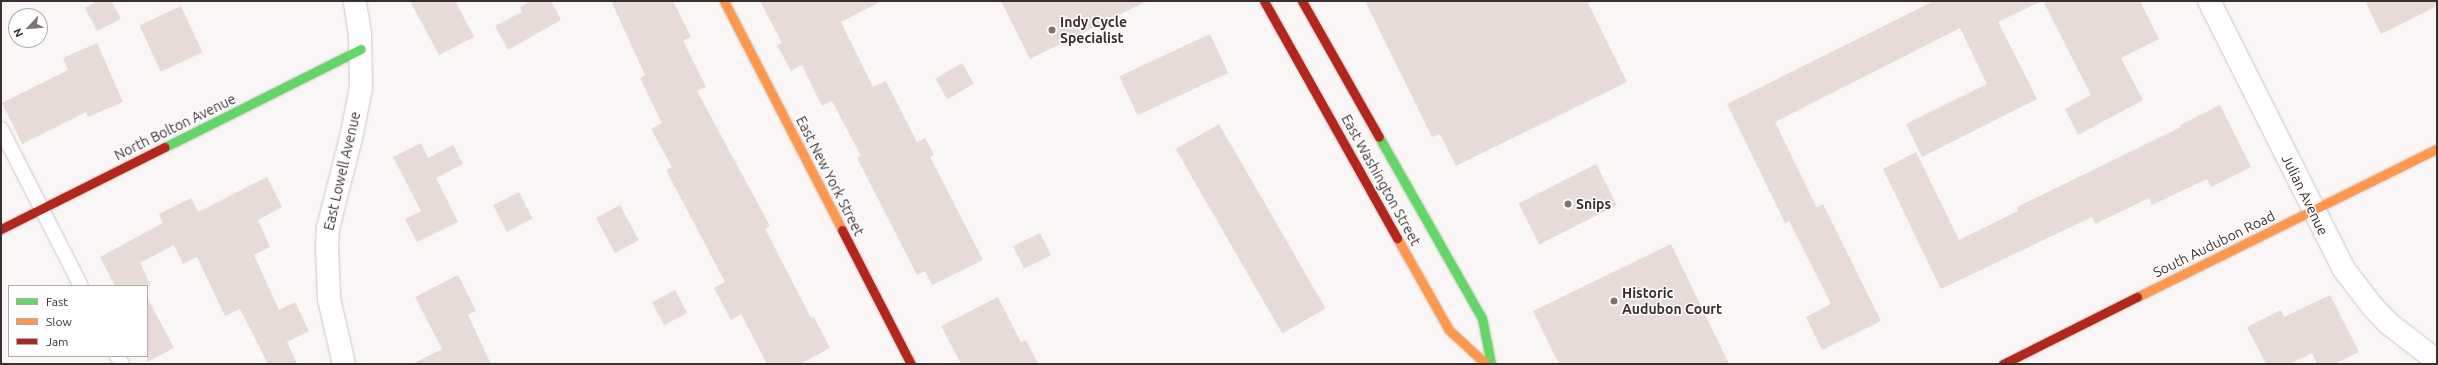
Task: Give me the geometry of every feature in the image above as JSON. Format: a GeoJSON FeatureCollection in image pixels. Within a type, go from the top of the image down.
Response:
{"type":"FeatureCollection","features":[{"type":"Feature","properties":{"kind":"street","name":"East Lowell Avenue"},"geometry":{"type":"LineString","coordinates":[[344,364],[329,299],[327,236],[357,109],[362,69],[355,1]]}},
{"type":"Feature","properties":{"kind":"street","name":"East New York Street"},"geometry":{"type":"LineString","coordinates":[[724,1],[911,364]]}},
{"type":"Feature","properties":{"kind":"street","name":"East Washington Street"},"geometry":{"type":"LineString","coordinates":[[1264,1],[1450,330],[1486,364]]}},
{"type":"Feature","properties":{"kind":"street","name":"East Washington Street"},"geometry":{"type":"LineString","coordinates":[[1302,1],[1482,318],[1491,364]]}},
{"type":"Feature","properties":{"kind":"street","name":"Julian Avenue"},"geometry":{"type":"LineString","coordinates":[[2209,1],[2343,268],[2372,306],[2406,339],[2437,361]]}},
{"type":"Feature","properties":{"kind":"street","name":"North Bolton Avenue"},"geometry":{"type":"LineString","coordinates":[[1,229],[361,49]]}},
{"type":"Feature","properties":{"kind":"street","name":"South Audubon Road"},"geometry":{"type":"LineString","coordinates":[[2002,364],[2437,149]]}},
{"type":"Feature","properties":{"kind":"lane"},"geometry":{"type":"LineString","coordinates":[[1,129],[80,285]]}},
{"type":"Feature","properties":{"kind":"building"},"geometry":{"type":"Polygon","coordinates":[[[98,1],[111,1],[121,19],[97,31],[85,8],[98,1]]]}},
{"type":"Feature","properties":{"kind":"building"},"geometry":{"type":"Polygon","coordinates":[[[410,1],[455,1],[474,37],[439,55],[410,1]]]}},
{"type":"Feature","properties":{"kind":"building"},"geometry":{"type":"Polygon","coordinates":[[[531,1],[551,1],[561,20],[508,50],[495,26],[522,12],[520,7],[531,1]]]}},
{"type":"Feature","properties":{"kind":"building"},"geometry":{"type":"Polygon","coordinates":[[[611,1],[673,1],[691,37],[683,41],[706,87],[697,91],[770,226],[765,229],[811,318],[814,317],[830,348],[800,364],[767,364],[741,314],[731,320],[714,288],[725,282],[666,170],[672,167],[651,129],[662,123],[640,78],[645,75],[611,1]]]}},
{"type":"Feature","properties":{"kind":"building"},"geometry":{"type":"Polygon","coordinates":[[[760,1],[882,1],[841,22],[873,87],[886,81],[917,142],[925,138],[934,155],[930,157],[983,260],[932,285],[925,271],[917,275],[857,158],[861,156],[832,101],[822,106],[802,65],[791,71],[777,45],[782,43],[760,1]]]}},
{"type":"Feature","properties":{"kind":"building","name":"Indy Cycle Specialist"},"geometry":{"type":"Polygon","coordinates":[[[1001,1],[1147,1],[1030,59],[1001,1]]]}},
{"type":"Feature","properties":{"kind":"building"},"geometry":{"type":"Polygon","coordinates":[[[1365,1],[1587,1],[1627,82],[1456,166],[1440,134],[1432,137],[1365,1]]]}},
{"type":"Feature","properties":{"kind":"building"},"geometry":{"type":"Polygon","coordinates":[[[1934,1],[2042,1],[1998,22],[2037,99],[1922,157],[1906,124],[1987,84],[1960,28],[1775,122],[1817,208],[1823,204],[1881,321],[1822,350],[1806,317],[1831,304],[1789,221],[1785,223],[1727,104],[1934,1]]]}},
{"type":"Feature","properties":{"kind":"building"},"geometry":{"type":"Polygon","coordinates":[[[2043,1],[2140,1],[2159,39],[2121,58],[2143,100],[2078,135],[2065,109],[2091,95],[2043,1]]]}},
{"type":"Feature","properties":{"kind":"building"},"geometry":{"type":"Polygon","coordinates":[[[2365,1],[2437,1],[2437,6],[2381,34],[2365,1]]]}},
{"type":"Feature","properties":{"kind":"building"},"geometry":{"type":"Polygon","coordinates":[[[181,6],[203,52],[161,72],[139,25],[181,6]]]}},
{"type":"Feature","properties":{"kind":"building"},"geometry":{"type":"Polygon","coordinates":[[[1210,34],[1228,73],[1138,115],[1119,76],[1210,34]]]}},
{"type":"Feature","properties":{"kind":"building"},"geometry":{"type":"Polygon","coordinates":[[[97,43],[123,102],[88,117],[86,112],[22,144],[2,103],[68,70],[63,58],[97,43]]]}},
{"type":"Feature","properties":{"kind":"building"},"geometry":{"type":"Polygon","coordinates":[[[962,63],[974,84],[947,99],[935,78],[962,63]]]}},
{"type":"Feature","properties":{"kind":"building"},"geometry":{"type":"Polygon","coordinates":[[[2220,105],[2251,167],[2211,187],[2207,179],[2152,205],[2149,198],[2095,224],[2092,217],[1941,289],[1883,169],[1916,152],[1959,240],[2018,211],[2017,207],[2181,127],[2180,125],[2220,105]]]}},
{"type":"Feature","properties":{"kind":"building"},"geometry":{"type":"Polygon","coordinates":[[[1219,124],[1326,308],[1282,333],[1176,149],[1219,124]]]}},
{"type":"Feature","properties":{"kind":"building"},"geometry":{"type":"Polygon","coordinates":[[[421,143],[428,158],[453,145],[463,164],[436,178],[458,222],[417,242],[405,219],[421,211],[393,157],[421,143]]]}},
{"type":"Feature","properties":{"kind":"building","name":"Snips"},"geometry":{"type":"Polygon","coordinates":[[[1596,164],[1617,205],[1539,244],[1518,203],[1596,164]]]}},
{"type":"Feature","properties":{"kind":"building"},"geometry":{"type":"Polygon","coordinates":[[[267,177],[282,207],[258,220],[270,247],[254,255],[279,310],[295,302],[309,331],[287,342],[297,364],[268,364],[240,309],[225,316],[197,257],[183,264],[174,245],[140,263],[151,286],[114,285],[100,257],[163,223],[159,214],[191,198],[198,212],[267,177]]]}},
{"type":"Feature","properties":{"kind":"building"},"geometry":{"type":"Polygon","coordinates":[[[519,192],[533,219],[507,232],[493,205],[519,192]]]}},
{"type":"Feature","properties":{"kind":"building"},"geometry":{"type":"Polygon","coordinates":[[[620,205],[639,240],[615,253],[596,218],[620,205]]]}},
{"type":"Feature","properties":{"kind":"building"},"geometry":{"type":"Polygon","coordinates":[[[1040,233],[1051,255],[1024,269],[1013,246],[1040,233]]]}},
{"type":"Feature","properties":{"kind":"building"},"geometry":{"type":"Polygon","coordinates":[[[1671,244],[1729,364],[1559,364],[1533,311],[1671,244]]]}},
{"type":"Feature","properties":{"kind":"building"},"geometry":{"type":"Polygon","coordinates":[[[458,275],[476,311],[468,315],[491,364],[412,364],[442,349],[415,297],[458,275]]]}},
{"type":"Feature","properties":{"kind":"building"},"geometry":{"type":"Polygon","coordinates":[[[675,290],[687,313],[664,325],[652,302],[675,290]]]}},
{"type":"Feature","properties":{"kind":"building"},"geometry":{"type":"Polygon","coordinates":[[[2330,295],[2359,352],[2335,364],[2317,364],[2312,353],[2290,364],[2266,364],[2247,327],[2281,310],[2284,317],[2330,295]]]}},
{"type":"Feature","properties":{"kind":"building"},"geometry":{"type":"Polygon","coordinates":[[[998,297],[1021,342],[1026,340],[1038,364],[961,364],[941,326],[998,297]]]}},
{"type":"Feature","properties":{"kind":"building"},"geometry":{"type":"Polygon","coordinates":[[[148,299],[174,348],[147,362],[148,357],[148,299]]]}},
{"type":"Feature","properties":{"kind":"traffic: fast"},"geometry":{"type":"LineString","coordinates":[[165,147],[361,49]]}},
{"type":"Feature","properties":{"kind":"traffic: fast"},"geometry":{"type":"LineString","coordinates":[[1379,137],[1482,318],[1491,364]]}},
{"type":"Feature","properties":{"kind":"traffic: slow"},"geometry":{"type":"LineString","coordinates":[[724,1],[842,230]]}},
{"type":"Feature","properties":{"kind":"traffic: slow"},"geometry":{"type":"LineString","coordinates":[[2137,297],[2437,149]]}},
{"type":"Feature","properties":{"kind":"traffic: slow"},"geometry":{"type":"LineString","coordinates":[[1397,238],[1449,330],[1486,364]]}},
{"type":"Feature","properties":{"kind":"traffic: jam"},"geometry":{"type":"LineString","coordinates":[[1264,1],[1397,238]]}},
{"type":"Feature","properties":{"kind":"traffic: jam"},"geometry":{"type":"LineString","coordinates":[[1302,1],[1379,137]]}},
{"type":"Feature","properties":{"kind":"traffic: jam"},"geometry":{"type":"LineString","coordinates":[[1,229],[165,147]]}},
{"type":"Feature","properties":{"kind":"traffic: jam"},"geometry":{"type":"LineString","coordinates":[[842,230],[911,364]]}},
{"type":"Feature","properties":{"kind":"traffic: jam"},"geometry":{"type":"LineString","coordinates":[[2003,364],[2137,297]]}},
{"type":"Feature","properties":{"kind":"place","name":"Indy Cycle Specialist"},"geometry":{"type":"Point","coordinates":[1052,30]}},
{"type":"Feature","properties":{"kind":"place","name":"Snips"},"geometry":{"type":"Point","coordinates":[1568,204]}},
{"type":"Feature","properties":{"kind":"place","name":"Historic Audubon Court"},"geometry":{"type":"Point","coordinates":[1614,301]}}]}
